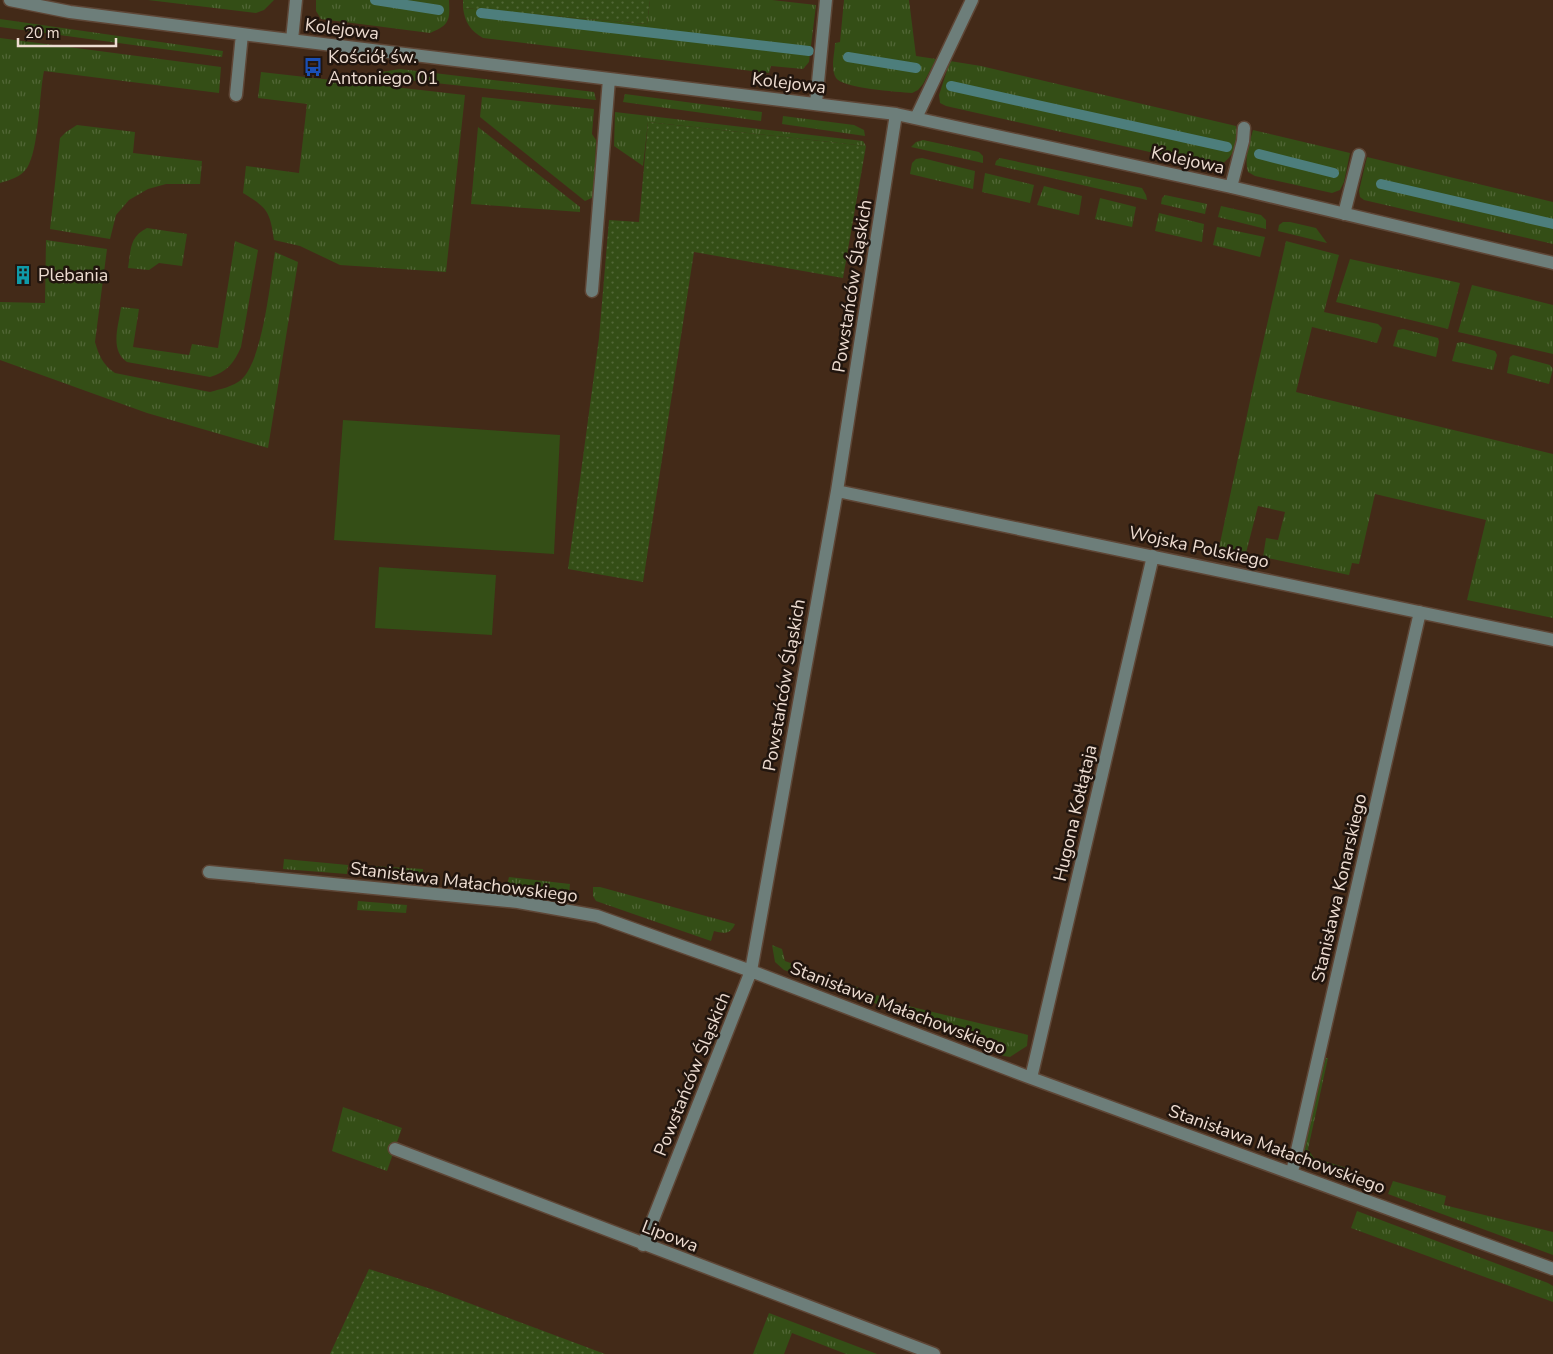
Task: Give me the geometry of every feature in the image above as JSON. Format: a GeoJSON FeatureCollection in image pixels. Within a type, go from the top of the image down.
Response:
{"type":"FeatureCollection","features":[{"type":"Feature","properties":{"kind":"street"},"geometry":{"type":"LineString","coordinates":[[292,40],[296,0]]}},
{"type":"Feature","properties":{"kind":"street"},"geometry":{"type":"LineString","coordinates":[[816,104],[826,0]]}},
{"type":"Feature","properties":{"kind":"street"},"geometry":{"type":"LineString","coordinates":[[916,118],[972,0]]}},
{"type":"Feature","properties":{"kind":"street","name":"Kolejowa"},"geometry":{"type":"LineString","coordinates":[[15,1],[70,12],[896,114],[1231,187],[1553,263]]}},
{"type":"Feature","properties":{"kind":"street"},"geometry":{"type":"LineString","coordinates":[[236,95],[242,34]]}},
{"type":"Feature","properties":{"kind":"street"},"geometry":{"type":"LineString","coordinates":[[592,291],[609,79]]}},
{"type":"Feature","properties":{"kind":"street","name":"Powstańców Śląskich"},"geometry":{"type":"LineString","coordinates":[[643,1245],[751,971],[837,491],[896,114]]}},
{"type":"Feature","properties":{"kind":"street"},"geometry":{"type":"LineString","coordinates":[[1231,187],[1243,141],[1244,128]]}},
{"type":"Feature","properties":{"kind":"street"},"geometry":{"type":"LineString","coordinates":[[1344,214],[1359,155]]}},
{"type":"Feature","properties":{"kind":"street","name":"Wojska Polskiego"},"geometry":{"type":"LineString","coordinates":[[837,491],[1553,640]]}},
{"type":"Feature","properties":{"kind":"street","name":"Hugona Kołłątaja"},"geometry":{"type":"LineString","coordinates":[[1031,1078],[1153,556]]}},
{"type":"Feature","properties":{"kind":"street","name":"Stanisława Konarskiego"},"geometry":{"type":"LineString","coordinates":[[1292,1172],[1420,612]]}},
{"type":"Feature","properties":{"kind":"street","name":"Stanisława Małachowskiego"},"geometry":{"type":"LineString","coordinates":[[209,872],[518,902],[606,919],[751,971],[1031,1078],[1553,1269]]}},
{"type":"Feature","properties":{"kind":"street","name":"Lipowa"},"geometry":{"type":"LineString","coordinates":[[395,1149],[643,1245],[934,1354]]}},
{"type":"Feature","properties":{"kind":"green space"},"geometry":{"type":"Polygon","coordinates":[[[148,0],[274,0],[264,10],[256,13],[148,0]]]}},
{"type":"Feature","properties":{"kind":"green space"},"geometry":{"type":"Polygon","coordinates":[[[316,0],[449,0],[449,17],[442,27],[430,33],[321,19],[316,11],[316,0]]]}},
{"type":"Feature","properties":{"kind":"green space"},"geometry":{"type":"Polygon","coordinates":[[[463,0],[650,0],[647,24],[463,8],[463,0]]]}},
{"type":"Feature","properties":{"kind":"green space"},"geometry":{"type":"Polygon","coordinates":[[[650,0],[772,0],[816,5],[809,62],[803,69],[771,66],[769,73],[483,38],[469,26],[463,8],[647,24],[650,0]]]}},
{"type":"Feature","properties":{"kind":"green space"},"geometry":{"type":"Polygon","coordinates":[[[844,0],[909,0],[916,56],[936,59],[918,90],[912,93],[871,89],[848,84],[836,78],[833,65],[835,43],[840,42],[844,0]]]}},
{"type":"Feature","properties":{"kind":"green space"},"geometry":{"type":"Polygon","coordinates":[[[0,19],[223,51],[222,57],[0,27],[0,19]]]}},
{"type":"Feature","properties":{"kind":"green space"},"geometry":{"type":"Polygon","coordinates":[[[0,38],[221,67],[219,93],[44,71],[31,159],[22,174],[0,183],[0,38]]]}},
{"type":"Feature","properties":{"kind":"green space"},"geometry":{"type":"Polygon","coordinates":[[[950,61],[981,66],[1236,126],[1236,145],[1227,160],[1216,167],[946,106],[940,103],[939,95],[950,61]]]}},
{"type":"Feature","properties":{"kind":"green space"},"geometry":{"type":"Polygon","coordinates":[[[400,69],[594,92],[596,100],[379,77],[381,72],[400,69]]]}},
{"type":"Feature","properties":{"kind":"green space"},"geometry":{"type":"Polygon","coordinates":[[[261,72],[465,95],[446,272],[340,265],[300,246],[274,240],[269,217],[263,207],[243,193],[246,166],[299,173],[307,104],[258,98],[261,72]]]}},
{"type":"Feature","properties":{"kind":"green space"},"geometry":{"type":"Polygon","coordinates":[[[625,94],[762,112],[761,121],[623,102],[625,94]]]}},
{"type":"Feature","properties":{"kind":"green space"},"geometry":{"type":"Polygon","coordinates":[[[482,97],[594,109],[592,134],[596,140],[594,197],[585,201],[480,117],[482,97]]]}},
{"type":"Feature","properties":{"kind":"green space"},"geometry":{"type":"Polygon","coordinates":[[[615,112],[863,141],[866,146],[648,122],[643,166],[614,146],[615,112]]]}},
{"type":"Feature","properties":{"kind":"green space"},"geometry":{"type":"Polygon","coordinates":[[[783,116],[854,125],[864,130],[865,136],[782,124],[783,116]]]}},
{"type":"Feature","properties":{"kind":"green space"},"geometry":{"type":"Polygon","coordinates":[[[648,122],[866,146],[843,278],[694,252],[643,582],[568,569],[599,338],[609,220],[639,222],[648,122]]]}},
{"type":"Feature","properties":{"kind":"green space"},"geometry":{"type":"Polygon","coordinates":[[[77,125],[135,132],[133,153],[202,161],[200,184],[166,184],[148,189],[129,200],[116,215],[110,239],[50,229],[60,138],[77,125]]]}},
{"type":"Feature","properties":{"kind":"green space"},"geometry":{"type":"Polygon","coordinates":[[[478,127],[580,207],[580,212],[471,204],[478,127]]]}},
{"type":"Feature","properties":{"kind":"green space"},"geometry":{"type":"Polygon","coordinates":[[[1253,130],[1350,153],[1344,182],[1340,190],[1332,193],[1255,176],[1248,172],[1247,156],[1253,130]]]}},
{"type":"Feature","properties":{"kind":"green space"},"geometry":{"type":"Polygon","coordinates":[[[923,140],[979,152],[983,156],[983,163],[911,147],[916,142],[923,140]]]}},
{"type":"Feature","properties":{"kind":"green space"},"geometry":{"type":"Polygon","coordinates":[[[1367,157],[1553,202],[1553,244],[1364,200],[1360,197],[1359,191],[1367,157]]]}},
{"type":"Feature","properties":{"kind":"green space"},"geometry":{"type":"Polygon","coordinates":[[[922,158],[975,171],[973,189],[910,174],[912,163],[916,159],[922,158]]]}},
{"type":"Feature","properties":{"kind":"green space"},"geometry":{"type":"Polygon","coordinates":[[[1000,158],[1142,188],[1147,200],[995,165],[996,161],[1000,158]]]}},
{"type":"Feature","properties":{"kind":"green space"},"geometry":{"type":"Polygon","coordinates":[[[985,173],[1034,185],[1030,203],[982,192],[985,173]]]}},
{"type":"Feature","properties":{"kind":"green space"},"geometry":{"type":"Polygon","coordinates":[[[1044,186],[1082,196],[1079,215],[1037,205],[1044,186]]]}},
{"type":"Feature","properties":{"kind":"green space"},"geometry":{"type":"Polygon","coordinates":[[[1165,195],[1207,204],[1205,214],[1161,204],[1162,198],[1165,195]]]}},
{"type":"Feature","properties":{"kind":"green space"},"geometry":{"type":"Polygon","coordinates":[[[1100,198],[1136,207],[1132,227],[1095,219],[1100,198]]]}},
{"type":"Feature","properties":{"kind":"green space"},"geometry":{"type":"Polygon","coordinates":[[[1221,206],[1261,215],[1266,220],[1266,229],[1218,217],[1221,206]]]}},
{"type":"Feature","properties":{"kind":"green space"},"geometry":{"type":"Polygon","coordinates":[[[1159,213],[1204,224],[1202,242],[1155,231],[1159,213]]]}},
{"type":"Feature","properties":{"kind":"green space"},"geometry":{"type":"Polygon","coordinates":[[[1283,222],[1316,228],[1327,243],[1278,231],[1279,225],[1283,222]]]}},
{"type":"Feature","properties":{"kind":"green space"},"geometry":{"type":"Polygon","coordinates":[[[1217,227],[1265,237],[1260,257],[1213,245],[1217,227]]]}},
{"type":"Feature","properties":{"kind":"green space"},"geometry":{"type":"Polygon","coordinates":[[[147,228],[187,234],[182,266],[159,263],[149,270],[128,268],[134,240],[147,228]]]}},
{"type":"Feature","properties":{"kind":"green space"},"geometry":{"type":"Polygon","coordinates":[[[46,240],[107,249],[95,342],[100,356],[107,367],[115,373],[210,392],[235,384],[242,379],[249,369],[260,338],[275,252],[298,262],[268,448],[147,413],[0,360],[0,302],[45,303],[46,240]]]}},
{"type":"Feature","properties":{"kind":"green space"},"geometry":{"type":"Polygon","coordinates":[[[235,241],[258,250],[241,347],[236,358],[229,366],[210,377],[127,362],[121,357],[116,337],[121,307],[139,309],[133,347],[189,355],[192,344],[218,348],[235,241]]]}},
{"type":"Feature","properties":{"kind":"green space"},"geometry":{"type":"Polygon","coordinates":[[[1286,241],[1339,255],[1324,312],[1378,324],[1382,328],[1377,343],[1312,327],[1296,392],[1553,454],[1553,618],[1467,600],[1486,520],[1375,494],[1359,564],[1352,563],[1349,575],[1263,557],[1266,538],[1278,540],[1285,512],[1258,506],[1246,553],[1219,548],[1286,241]]]}},
{"type":"Feature","properties":{"kind":"green space"},"geometry":{"type":"Polygon","coordinates":[[[1350,259],[1460,283],[1448,329],[1336,302],[1350,259]]]}},
{"type":"Feature","properties":{"kind":"green space"},"geometry":{"type":"Polygon","coordinates":[[[1472,285],[1553,305],[1553,354],[1458,332],[1472,285]]]}},
{"type":"Feature","properties":{"kind":"green space"},"geometry":{"type":"Polygon","coordinates":[[[1403,329],[1438,338],[1436,357],[1393,346],[1398,330],[1403,329]]]}},
{"type":"Feature","properties":{"kind":"green space"},"geometry":{"type":"Polygon","coordinates":[[[1462,342],[1495,351],[1497,355],[1493,370],[1452,361],[1457,343],[1462,342]]]}},
{"type":"Feature","properties":{"kind":"green space"},"geometry":{"type":"Polygon","coordinates":[[[1513,355],[1550,365],[1553,369],[1549,384],[1507,373],[1510,357],[1513,355]]]}},
{"type":"Feature","properties":{"kind":"green space"},"geometry":{"type":"Polygon","coordinates":[[[343,420],[560,435],[554,554],[334,540],[343,420]]]}},
{"type":"Feature","properties":{"kind":"green space"},"geometry":{"type":"Polygon","coordinates":[[[379,567],[496,575],[492,635],[375,628],[379,567]]]}},
{"type":"Feature","properties":{"kind":"green space"},"geometry":{"type":"Polygon","coordinates":[[[284,859],[348,865],[347,874],[283,869],[284,859]]]}},
{"type":"Feature","properties":{"kind":"green space"},"geometry":{"type":"Polygon","coordinates":[[[373,866],[423,869],[422,879],[372,876],[373,866]]]}},
{"type":"Feature","properties":{"kind":"green space"},"geometry":{"type":"Polygon","coordinates":[[[509,877],[570,884],[569,894],[507,885],[509,877]]]}},
{"type":"Feature","properties":{"kind":"green space"},"geometry":{"type":"Polygon","coordinates":[[[593,887],[600,887],[735,924],[727,932],[714,931],[711,941],[596,901],[593,896],[593,887]]]}},
{"type":"Feature","properties":{"kind":"green space"},"geometry":{"type":"Polygon","coordinates":[[[358,901],[407,905],[406,913],[357,910],[358,901]]]}},
{"type":"Feature","properties":{"kind":"green space"},"geometry":{"type":"Polygon","coordinates":[[[772,945],[782,949],[785,961],[862,989],[859,997],[784,970],[775,962],[772,945]]]}},
{"type":"Feature","properties":{"kind":"green space"},"geometry":{"type":"Polygon","coordinates":[[[877,995],[904,1005],[1028,1035],[1027,1046],[1010,1057],[1004,1056],[872,1002],[877,995]]]}},
{"type":"Feature","properties":{"kind":"green space"},"geometry":{"type":"Polygon","coordinates":[[[1326,1058],[1328,1058],[1308,1149],[1314,1158],[1347,1168],[1344,1176],[1309,1165],[1304,1153],[1304,1140],[1326,1058]]]}},
{"type":"Feature","properties":{"kind":"green space"},"geometry":{"type":"Polygon","coordinates":[[[343,1107],[402,1128],[387,1171],[332,1151],[343,1107]]]}},
{"type":"Feature","properties":{"kind":"green space"},"geometry":{"type":"Polygon","coordinates":[[[1393,1181],[1446,1196],[1444,1205],[1553,1232],[1553,1255],[1388,1194],[1393,1181]]]}},
{"type":"Feature","properties":{"kind":"green space"},"geometry":{"type":"Polygon","coordinates":[[[1357,1211],[1548,1283],[1553,1286],[1553,1302],[1351,1228],[1357,1211]]]}},
{"type":"Feature","properties":{"kind":"green space"},"geometry":{"type":"Polygon","coordinates":[[[369,1269],[434,1290],[605,1354],[330,1354],[369,1269]]]}},
{"type":"Feature","properties":{"kind":"green space"},"geometry":{"type":"Polygon","coordinates":[[[769,1313],[877,1354],[846,1354],[792,1333],[784,1354],[753,1354],[769,1313]]]}},
{"type":"Feature","properties":{"kind":"waterway"},"geometry":{"type":"LineString","coordinates":[[375,0],[439,10]]}},
{"type":"Feature","properties":{"kind":"waterway"},"geometry":{"type":"LineString","coordinates":[[481,13],[809,51]]}},
{"type":"Feature","properties":{"kind":"waterway"},"geometry":{"type":"LineString","coordinates":[[848,57],[916,68]]}},
{"type":"Feature","properties":{"kind":"waterway"},"geometry":{"type":"LineString","coordinates":[[951,86],[1227,147]]}},
{"type":"Feature","properties":{"kind":"waterway"},"geometry":{"type":"LineString","coordinates":[[1259,154],[1334,173]]}},
{"type":"Feature","properties":{"kind":"waterway"},"geometry":{"type":"LineString","coordinates":[[1381,184],[1553,224]]}},
{"type":"Feature","properties":{"kind":"place","name":"Kościół św. Antoniego 01"},"geometry":{"type":"Point","coordinates":[313,67]}},
{"type":"Feature","properties":{"kind":"place","name":"Plebania"},"geometry":{"type":"Point","coordinates":[23,275]}}]}
